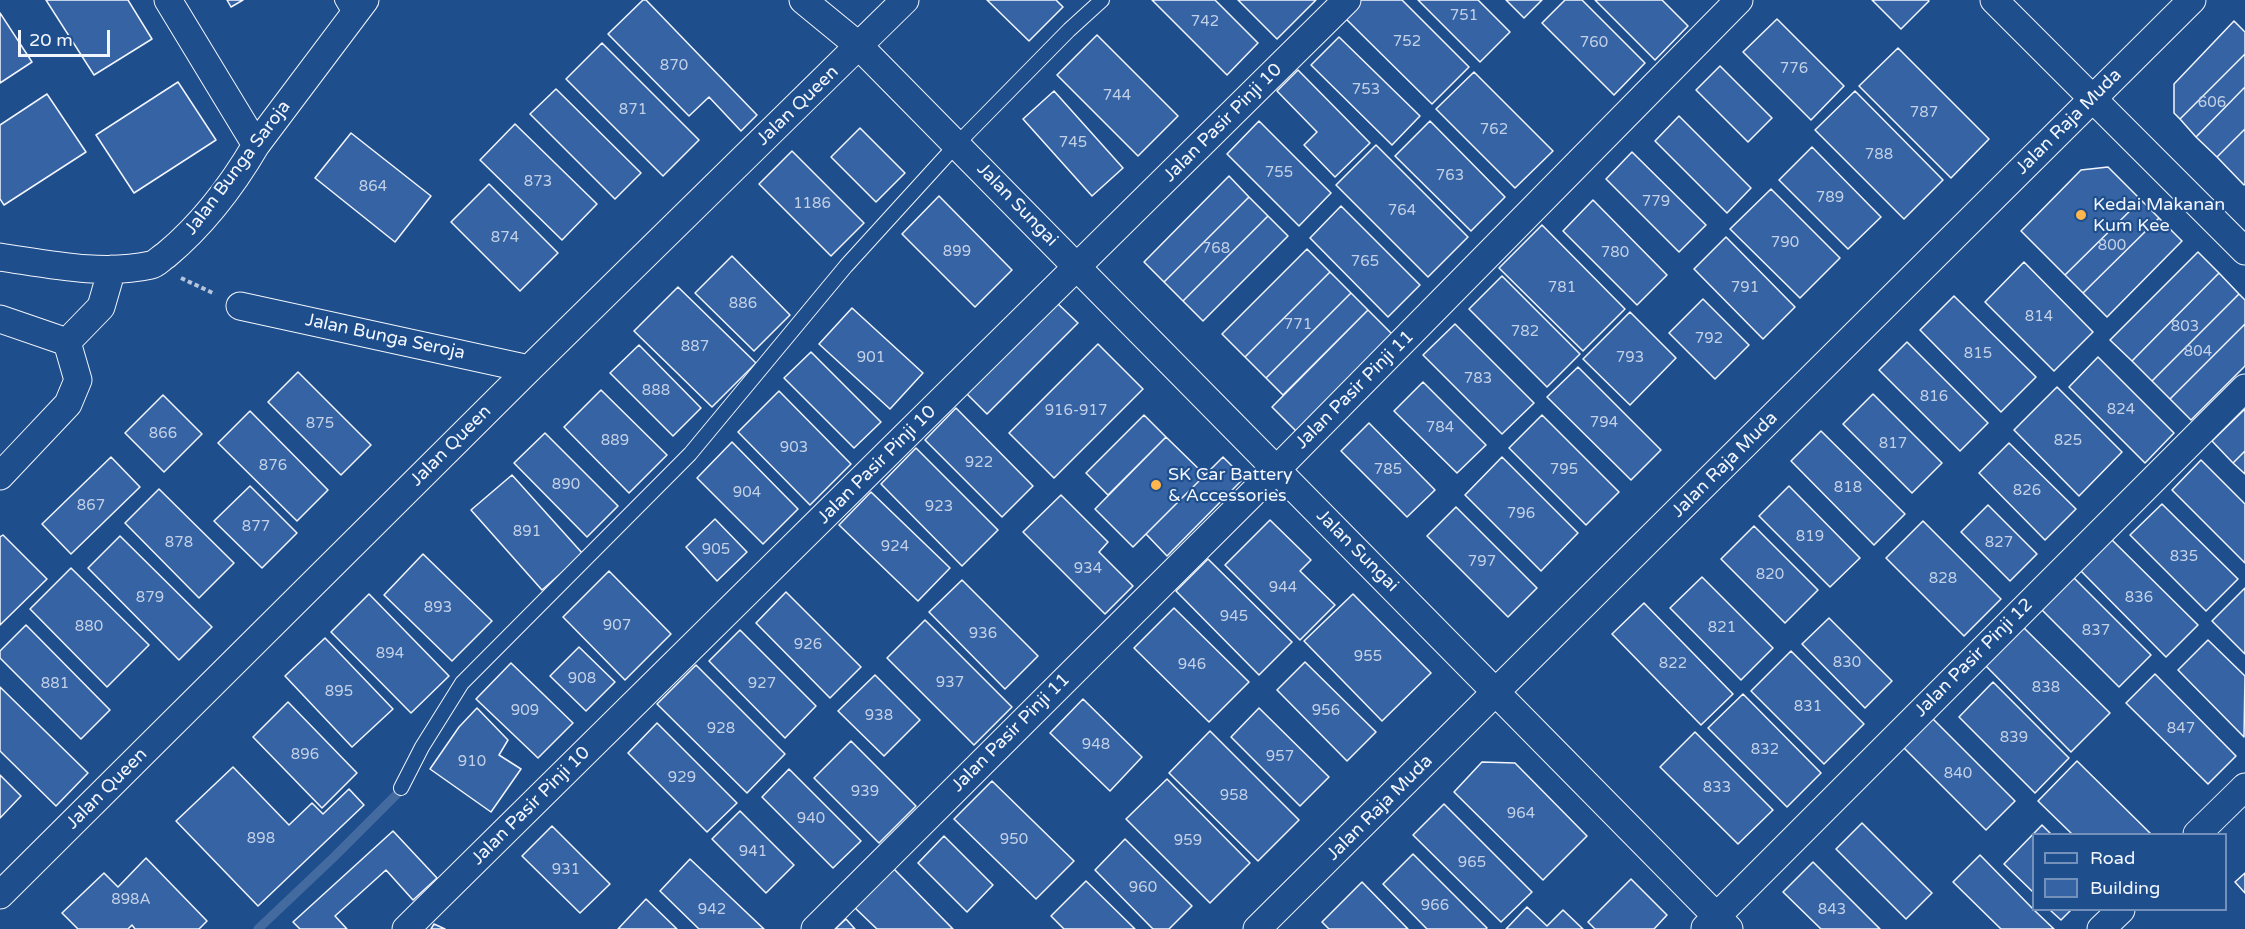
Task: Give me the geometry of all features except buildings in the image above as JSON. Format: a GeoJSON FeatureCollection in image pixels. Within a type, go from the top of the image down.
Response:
{"type":"FeatureCollection","features":[{"type":"Feature","properties":{"kind":"street"},"geometry":{"type":"LineString","coordinates":[[168,0],[255,145]]}},
{"type":"Feature","properties":{"kind":"street","name":"Jalan Sungai"},"geometry":{"type":"LineString","coordinates":[[803,0],[860,46],[957,144],[1497,693],[1716,925]]}},
{"type":"Feature","properties":{"kind":"street","name":"Jalan Queen"},"geometry":{"type":"LineString","coordinates":[[0,895],[905,0]]}},
{"type":"Feature","properties":{"kind":"street","name":"Jalan Pasir Pinji 10"},"geometry":{"type":"LineString","coordinates":[[406,929],[1347,0]]}},
{"type":"Feature","properties":{"kind":"street","name":"Jalan Pasir Pinji 11"},"geometry":{"type":"LineString","coordinates":[[815,929],[1277,470],[1739,0]]}},
{"type":"Feature","properties":{"kind":"street"},"geometry":{"type":"LineString","coordinates":[[1994,0],[2245,251]]}},
{"type":"Feature","properties":{"kind":"street","name":"Jalan Raja Muda"},"geometry":{"type":"LineString","coordinates":[[1257,929],[2192,0]]}},
{"type":"Feature","properties":{"kind":"street","name":"Jalan Bunga Saroja"},"geometry":{"type":"LineString","coordinates":[[153,265],[186,238],[222,195],[353,6]]}},
{"type":"Feature","properties":{"kind":"street"},"geometry":{"type":"LineString","coordinates":[[0,257],[75,267],[112,269],[153,265]]}},
{"type":"Feature","properties":{"kind":"street"},"geometry":{"type":"LineString","coordinates":[[67,342],[101,307],[112,269]]}},
{"type":"Feature","properties":{"kind":"street","name":"Jalan Bunga Seroja"},"geometry":{"type":"LineString","coordinates":[[240,306],[530,369]]}},
{"type":"Feature","properties":{"kind":"street"},"geometry":{"type":"LineString","coordinates":[[0,319],[67,342]]}},
{"type":"Feature","properties":{"kind":"street"},"geometry":{"type":"LineString","coordinates":[[0,476],[68,404],[78,380],[67,342]]}},
{"type":"Feature","properties":{"kind":"street","name":"Jalan Pasir Pinji 12"},"geometry":{"type":"LineString","coordinates":[[1716,925],[2245,388]]}},
{"type":"Feature","properties":{"kind":"street"},"geometry":{"type":"LineString","coordinates":[[2198,833],[2245,788]]}},
{"type":"Feature","properties":{"kind":"street"},"geometry":{"type":"LineString","coordinates":[[2101,929],[2119,911]]}},
{"type":"Feature","properties":{"kind":"lane"},"geometry":{"type":"LineString","coordinates":[[401,788],[422,747],[462,683],[690,454],[846,266],[957,144],[1069,30],[1102,0]]}},
{"type":"Feature","properties":{"kind":"path"},"geometry":{"type":"LineString","coordinates":[[153,265],[240,306]]}},
{"type":"Feature","properties":{"kind":"waterway"},"geometry":{"type":"LineString","coordinates":[[258,929],[401,790]]}},
{"type":"Feature","properties":{"kind":"place","name":"Kedai Makanan Kum Kee"},"geometry":{"type":"Point","coordinates":[2081,215]}},
{"type":"Feature","properties":{"kind":"place","name":"SK Car Battery & Accessories"},"geometry":{"type":"Point","coordinates":[1156,485]}}]}
